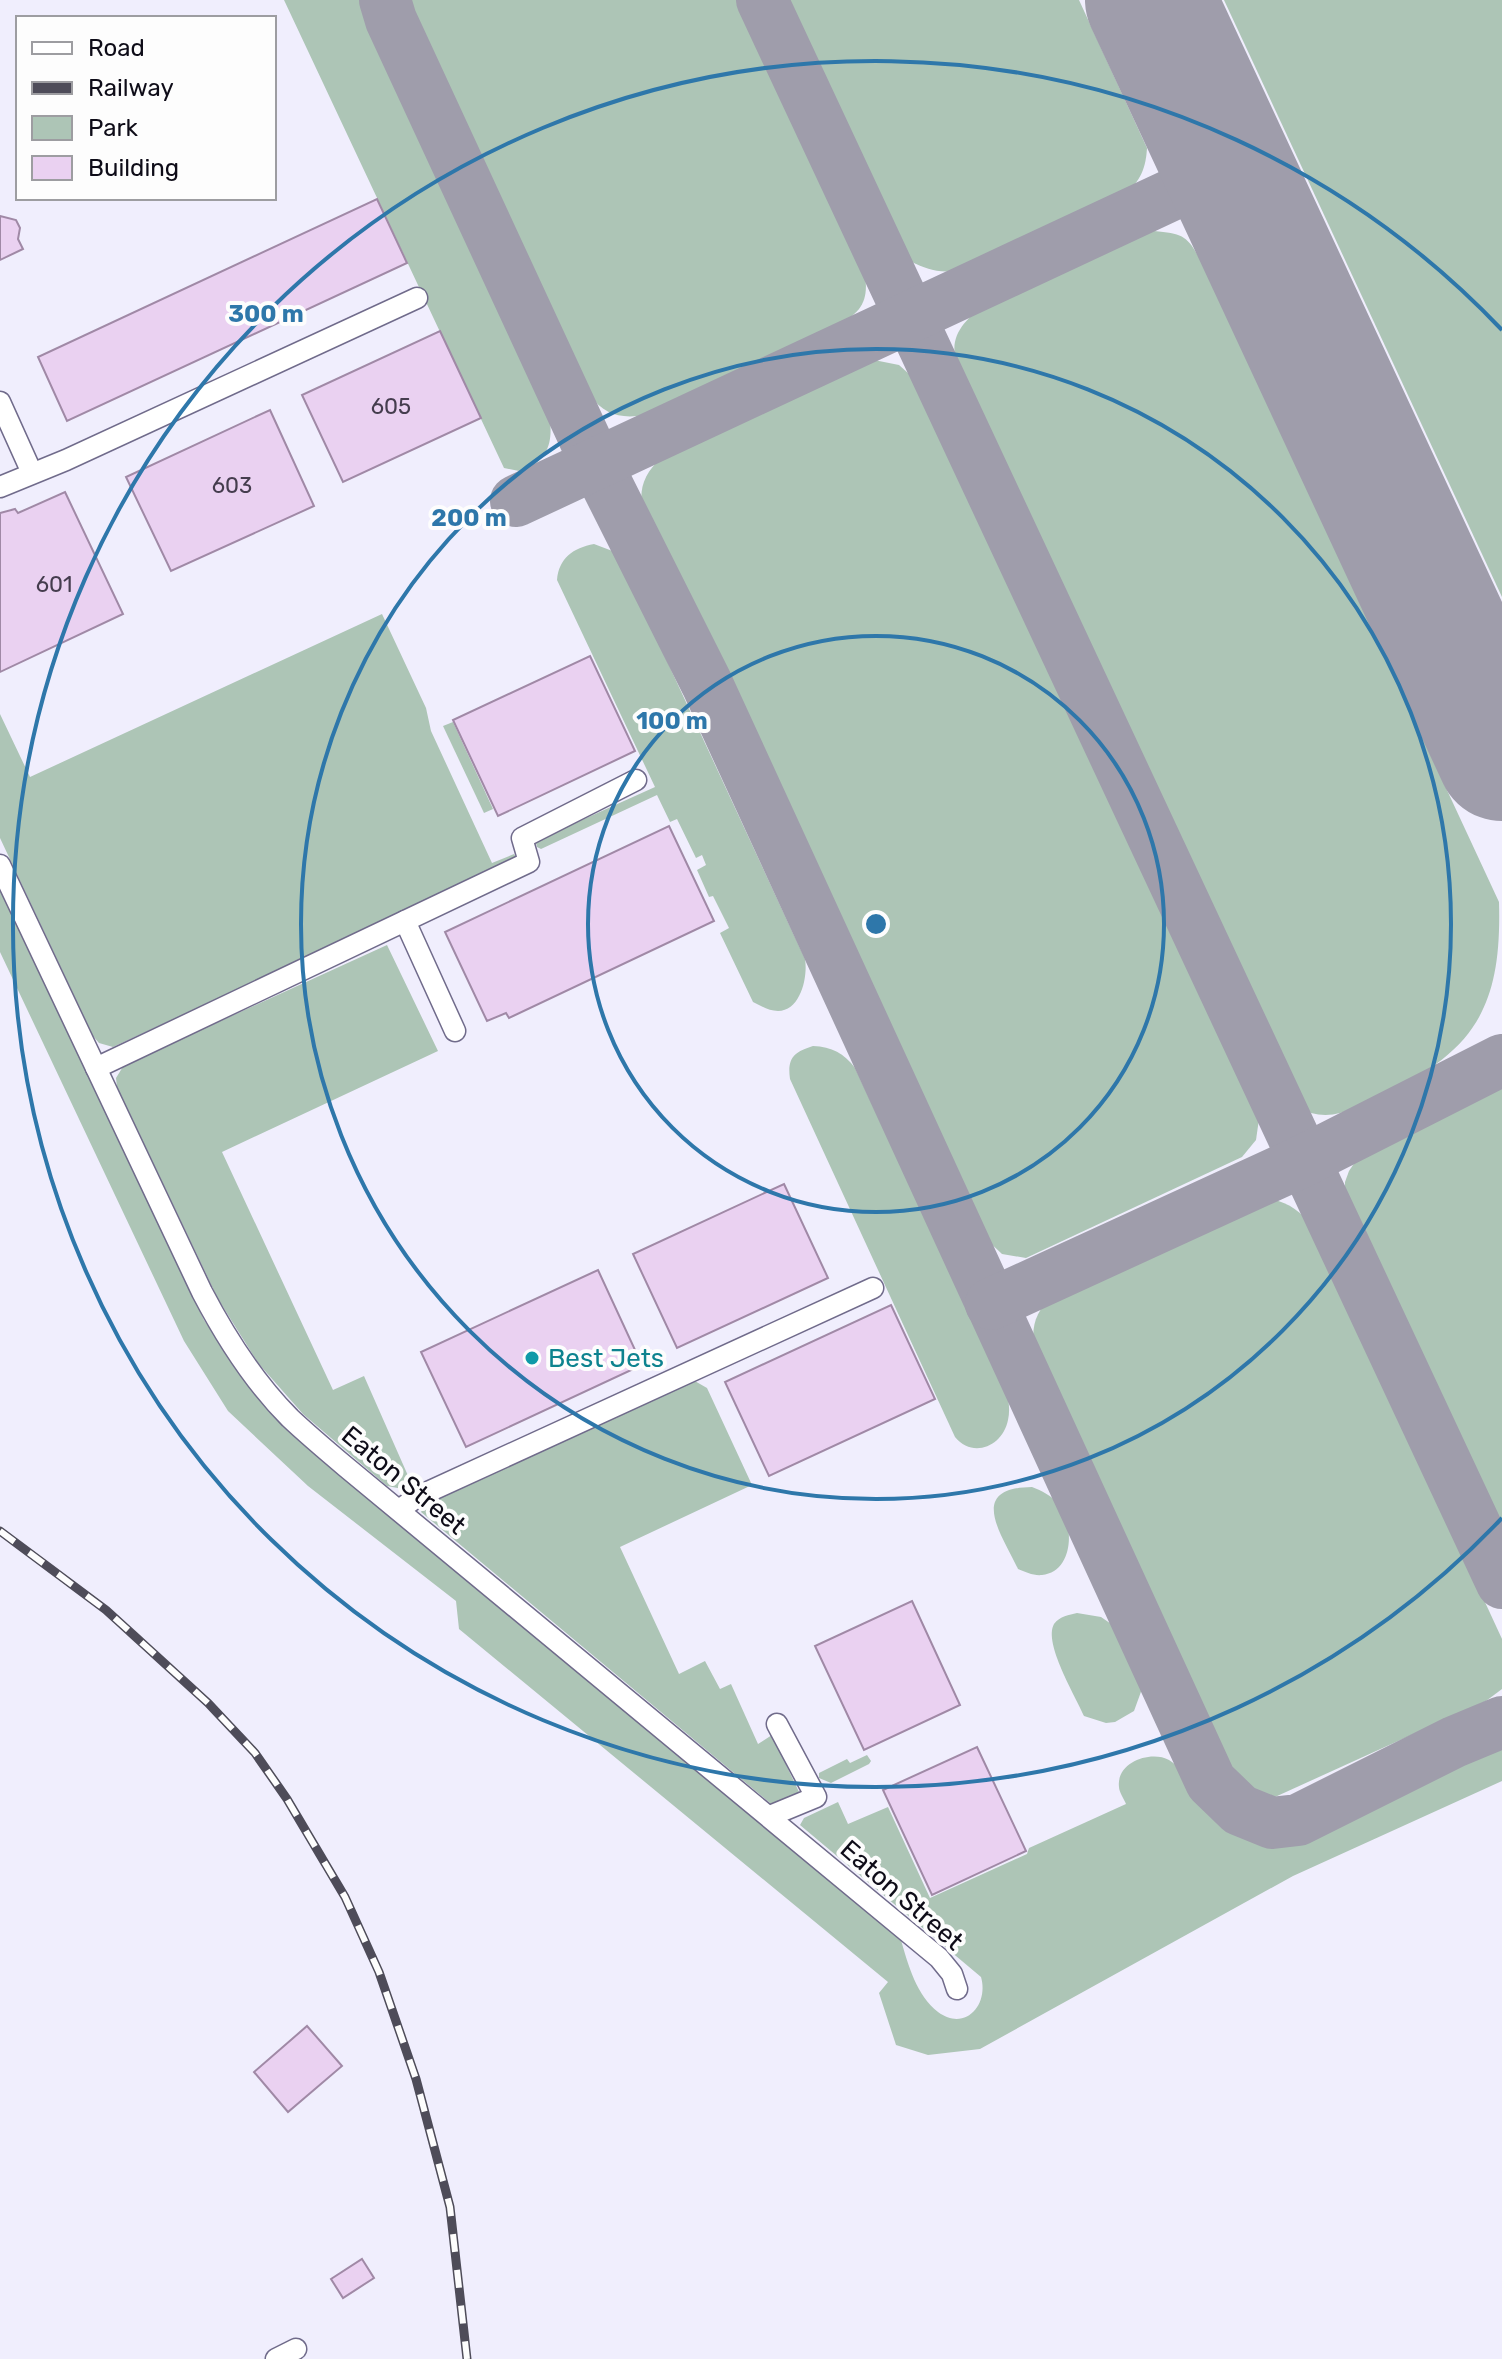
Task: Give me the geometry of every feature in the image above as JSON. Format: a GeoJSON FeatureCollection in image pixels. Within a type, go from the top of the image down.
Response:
{"type":"FeatureCollection","features":[{"type":"Feature","properties":{"kind":"lane"},"geometry":{"type":"LineString","coordinates":[[0,487],[417,298]]}},
{"type":"Feature","properties":{"kind":"lane"},"geometry":{"type":"LineString","coordinates":[[0,402],[32,473]]}},
{"type":"Feature","properties":{"kind":"lane"},"geometry":{"type":"LineString","coordinates":[[96,1068],[529,862],[522,838],[636,780]]}},
{"type":"Feature","properties":{"kind":"lane","name":"Eaton Street"},"geometry":{"type":"LineString","coordinates":[[0,865],[202,1292],[222,1331],[249,1371],[290,1418],[939,1958],[952,1974],[957,1989]]}},
{"type":"Feature","properties":{"kind":"lane"},"geometry":{"type":"LineString","coordinates":[[405,921],[455,1031]]}},
{"type":"Feature","properties":{"kind":"lane"},"geometry":{"type":"LineString","coordinates":[[399,1510],[417,1497],[873,1288]]}},
{"type":"Feature","properties":{"kind":"lane"},"geometry":{"type":"LineString","coordinates":[[770,1816],[816,1797],[777,1724]]}},
{"type":"Feature","properties":{"kind":"lane"},"geometry":{"type":"LineString","coordinates":[[276,2359],[296,2349]]}},
{"type":"Feature","properties":{"kind":"green space"},"geometry":{"type":"Polygon","coordinates":[[[284,0],[362,0],[370,24],[549,411],[551,431],[548,446],[540,460],[524,472],[504,468],[284,0]]]}},
{"type":"Feature","properties":{"kind":"green space"},"geometry":{"type":"Polygon","coordinates":[[[410,0],[740,0],[863,263],[866,285],[859,309],[834,327],[645,415],[621,416],[601,407],[590,395],[423,36],[410,0]]]}},
{"type":"Feature","properties":{"kind":"green space"},"geometry":{"type":"Polygon","coordinates":[[[789,0],[1079,0],[1147,148],[1142,174],[1124,193],[959,270],[933,270],[910,261],[789,0]]]}},
{"type":"Feature","properties":{"kind":"green space"},"geometry":{"type":"Polygon","coordinates":[[[1224,0],[1502,0],[1502,597],[1224,0]]]}},
{"type":"Feature","properties":{"kind":"green space"},"geometry":{"type":"Polygon","coordinates":[[[1154,231],[1183,237],[1201,261],[1499,902],[1499,939],[1488,998],[1476,1022],[1460,1043],[1413,1079],[1356,1107],[1330,1115],[1311,1113],[1300,1099],[955,355],[958,333],[967,320],[985,305],[1143,233],[1154,231]]]}},
{"type":"Feature","properties":{"kind":"green space"},"geometry":{"type":"Polygon","coordinates":[[[874,360],[899,365],[918,382],[1259,1119],[1256,1140],[1242,1157],[1026,1258],[1002,1254],[986,1239],[642,506],[645,480],[661,458],[874,360]]]}},
{"type":"Feature","properties":{"kind":"green space"},"geometry":{"type":"Polygon","coordinates":[[[594,544],[615,552],[622,564],[805,959],[801,991],[786,1009],[771,1010],[753,1002],[720,933],[729,928],[713,896],[709,897],[697,870],[706,865],[702,855],[696,858],[677,819],[670,822],[657,795],[541,849],[537,847],[536,843],[542,838],[655,787],[557,580],[568,555],[594,544]]]}},
{"type":"Feature","properties":{"kind":"green space"},"geometry":{"type":"Polygon","coordinates":[[[382,614],[426,708],[431,731],[492,863],[514,854],[518,860],[113,1047],[99,1043],[0,838],[0,714],[30,777],[382,614]]]}},
{"type":"Feature","properties":{"kind":"green space"},"geometry":{"type":"Polygon","coordinates":[[[453,722],[493,809],[484,813],[443,726],[453,722]]]}},
{"type":"Feature","properties":{"kind":"green space"},"geometry":{"type":"Polygon","coordinates":[[[0,889],[204,1320],[246,1382],[278,1420],[317,1456],[901,1940],[919,1989],[938,2012],[957,2019],[973,2012],[981,1997],[981,1977],[800,1825],[804,1818],[838,1802],[848,1824],[888,1807],[930,1898],[1126,1804],[1119,1789],[1123,1771],[1136,1760],[1153,1756],[1174,1764],[1197,1800],[1222,1826],[1236,1834],[1267,1840],[1317,1829],[1502,1744],[1502,1781],[1293,1876],[980,2049],[928,2055],[896,2045],[879,1993],[888,1982],[459,1629],[456,1601],[308,1486],[228,1411],[184,1341],[0,952],[0,889]]]}},
{"type":"Feature","properties":{"kind":"green space"},"geometry":{"type":"Polygon","coordinates":[[[387,945],[438,1051],[222,1152],[333,1390],[364,1376],[413,1487],[403,1489],[387,1486],[303,1414],[258,1363],[218,1299],[117,1087],[116,1078],[124,1065],[387,945]]]}},
{"type":"Feature","properties":{"kind":"green space"},"geometry":{"type":"Polygon","coordinates":[[[813,1046],[837,1052],[855,1068],[1007,1393],[1008,1420],[994,1443],[970,1447],[955,1437],[790,1079],[793,1057],[813,1046]]]}},
{"type":"Feature","properties":{"kind":"green space"},"geometry":{"type":"Polygon","coordinates":[[[1502,1087],[1502,1530],[1345,1192],[1345,1182],[1361,1153],[1502,1087]]]}},
{"type":"Feature","properties":{"kind":"green space"},"geometry":{"type":"Polygon","coordinates":[[[1272,1199],[1295,1209],[1312,1227],[1502,1639],[1502,1689],[1486,1701],[1275,1797],[1250,1792],[1233,1775],[1033,1338],[1036,1318],[1052,1297],[1258,1201],[1272,1199]]]}},
{"type":"Feature","properties":{"kind":"green space"},"geometry":{"type":"Polygon","coordinates":[[[693,1380],[707,1388],[752,1485],[620,1547],[679,1674],[705,1661],[720,1689],[731,1684],[758,1744],[772,1735],[799,1792],[797,1798],[777,1804],[770,1803],[421,1512],[426,1503],[693,1380]]]}},
{"type":"Feature","properties":{"kind":"green space"},"geometry":{"type":"Polygon","coordinates":[[[1032,1487],[1058,1504],[1064,1513],[1069,1534],[1066,1556],[1053,1572],[1042,1575],[1018,1569],[994,1515],[1000,1495],[1012,1489],[1032,1487]]]}},
{"type":"Feature","properties":{"kind":"green space"},"geometry":{"type":"Polygon","coordinates":[[[1077,1613],[1101,1617],[1117,1628],[1139,1675],[1142,1689],[1134,1711],[1115,1722],[1106,1723],[1084,1716],[1057,1656],[1053,1644],[1054,1624],[1077,1613]]]}},
{"type":"Feature","properties":{"kind":"green space"},"geometry":{"type":"Polygon","coordinates":[[[867,1755],[871,1761],[869,1764],[831,1783],[819,1778],[819,1773],[847,1759],[850,1763],[867,1755]]]}},
{"type":"Feature","properties":{"kind":"building"},"geometry":{"type":"Polygon","coordinates":[[[377,199],[407,263],[67,421],[38,357],[377,199]]]}},
{"type":"Feature","properties":{"kind":"building"},"geometry":{"type":"Polygon","coordinates":[[[0,216],[16,220],[20,228],[18,239],[23,249],[0,260],[0,216]]]}},
{"type":"Feature","properties":{"kind":"building"},"geometry":{"type":"Polygon","coordinates":[[[440,331],[481,418],[343,482],[302,395],[440,331]]]}},
{"type":"Feature","properties":{"kind":"building"},"geometry":{"type":"Polygon","coordinates":[[[270,410],[314,506],[171,571],[126,477],[270,410]]]}},
{"type":"Feature","properties":{"kind":"building"},"geometry":{"type":"Polygon","coordinates":[[[65,492],[123,614],[0,672],[0,513],[15,509],[18,513],[65,492]]]}},
{"type":"Feature","properties":{"kind":"building"},"geometry":{"type":"Polygon","coordinates":[[[590,656],[635,751],[498,816],[453,720],[590,656]]]}},
{"type":"Feature","properties":{"kind":"building"},"geometry":{"type":"Polygon","coordinates":[[[669,826],[714,921],[509,1018],[506,1013],[487,1021],[445,932],[669,826]]]}},
{"type":"Feature","properties":{"kind":"building"},"geometry":{"type":"Polygon","coordinates":[[[784,1184],[828,1278],[677,1348],[633,1254],[784,1184]]]}},
{"type":"Feature","properties":{"kind":"building","name":"Best Jets"},"geometry":{"type":"Polygon","coordinates":[[[598,1270],[642,1365],[466,1447],[421,1352],[598,1270]]]}},
{"type":"Feature","properties":{"kind":"building"},"geometry":{"type":"Polygon","coordinates":[[[891,1305],[935,1399],[769,1476],[725,1382],[891,1305]]]}},
{"type":"Feature","properties":{"kind":"building"},"geometry":{"type":"Polygon","coordinates":[[[912,1601],[960,1705],[864,1750],[815,1646],[912,1601]]]}},
{"type":"Feature","properties":{"kind":"building"},"geometry":{"type":"Polygon","coordinates":[[[977,1747],[1026,1851],[932,1895],[883,1790],[977,1747]]]}},
{"type":"Feature","properties":{"kind":"building"},"geometry":{"type":"Polygon","coordinates":[[[307,2026],[342,2066],[288,2112],[254,2072],[307,2026]]]}},
{"type":"Feature","properties":{"kind":"building"},"geometry":{"type":"Polygon","coordinates":[[[362,2259],[374,2278],[343,2298],[331,2279],[362,2259]]]}},
{"type":"Feature","properties":{"kind":"taxiway"},"geometry":{"type":"LineString","coordinates":[[385,0],[391,20],[596,463],[707,684],[1211,1782],[1240,1810],[1272,1823],[1298,1820],[1454,1742],[1502,1722]]}},
{"type":"Feature","properties":{"kind":"taxiway"},"geometry":{"type":"LineString","coordinates":[[762,0],[1502,1583]]}},
{"type":"Feature","properties":{"kind":"taxiway"},"geometry":{"type":"LineString","coordinates":[[516,501],[1229,168]]}},
{"type":"Feature","properties":{"kind":"taxiway"},"geometry":{"type":"LineString","coordinates":[[991,1304],[1303,1161],[1502,1060]]}},
{"type":"Feature","properties":{"kind":"runway"},"geometry":{"type":"LineString","coordinates":[[1150,0],[1502,756]]}},
{"type":"Feature","properties":{"kind":"railway"},"geometry":{"type":"LineString","coordinates":[[0,1531],[106,1610],[208,1703],[255,1753],[287,1799],[345,1897],[379,1972],[416,2079],[450,2207],[467,2359]]}},
{"type":"Feature","properties":{"kind":"place","name":"Best Jets"},"geometry":{"type":"Point","coordinates":[532,1358]}}]}
